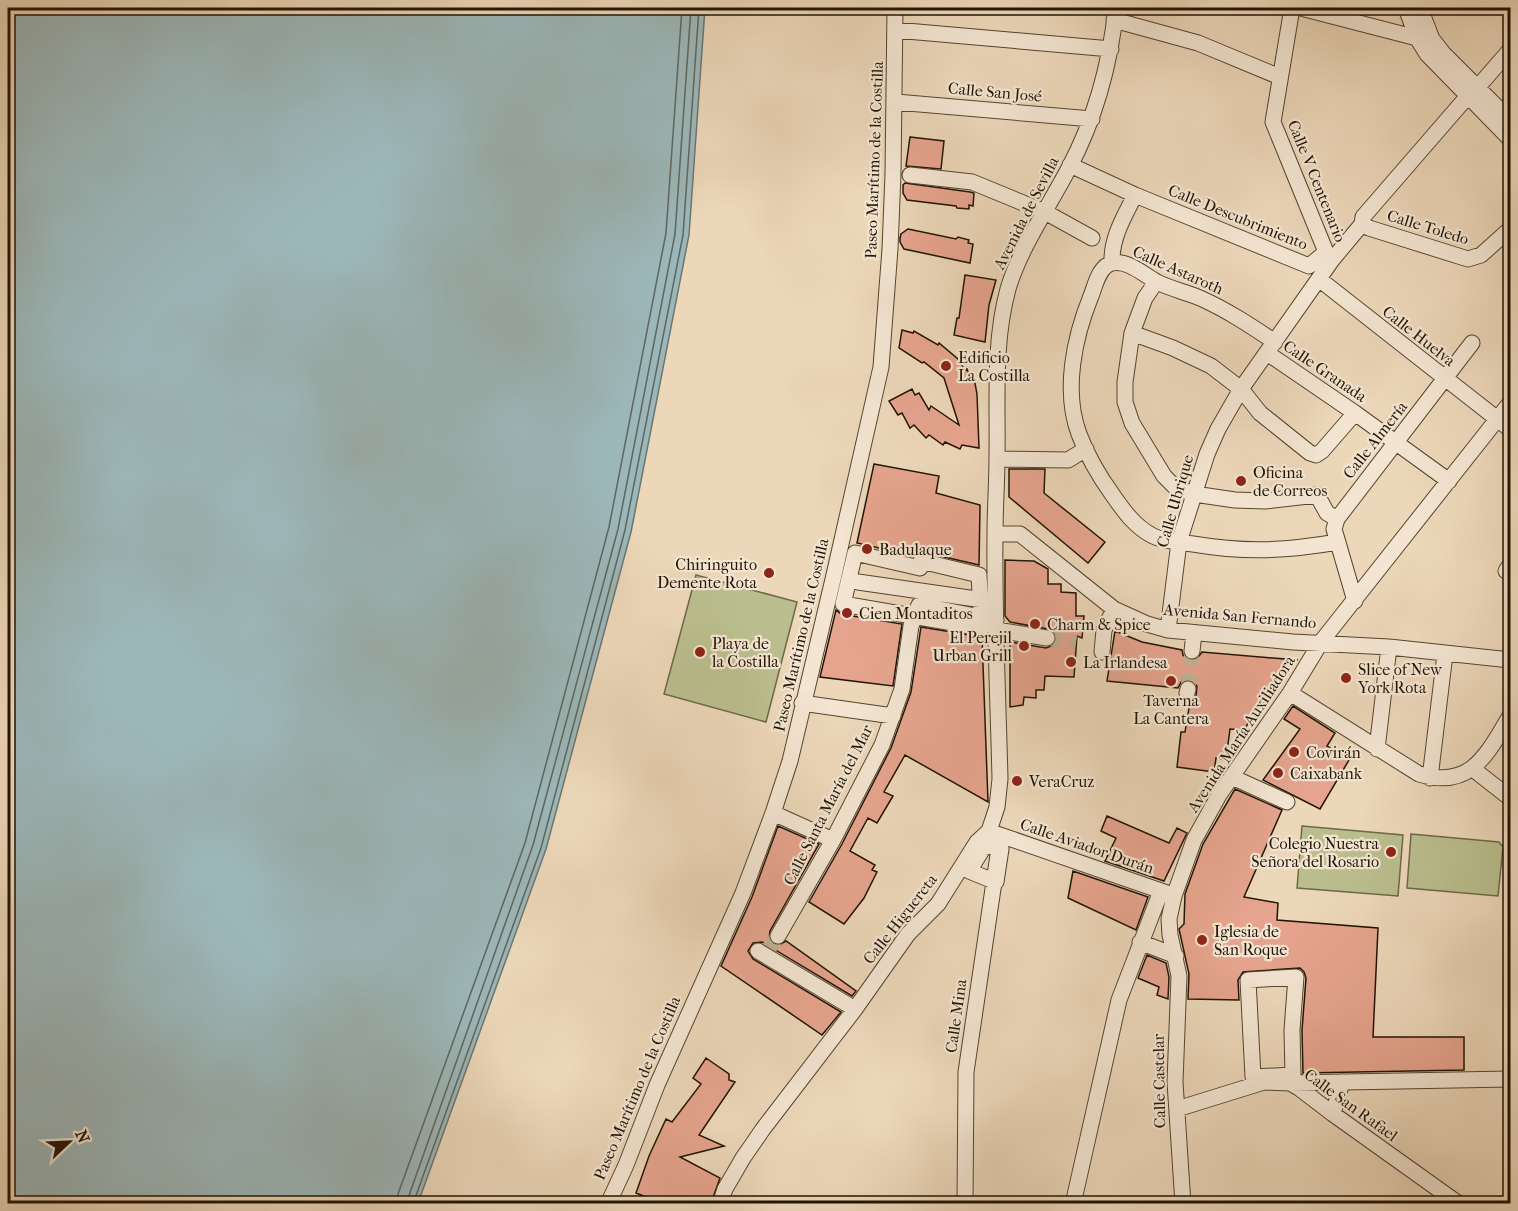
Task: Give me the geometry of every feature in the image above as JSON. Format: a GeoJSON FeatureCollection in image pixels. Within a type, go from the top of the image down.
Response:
{"type":"FeatureCollection","features":[{"type":"Feature","properties":{"kind":"street","name":"Paseo Marítimo de la Costilla"},"geometry":{"type":"LineString","coordinates":[[608,1203],[626,1165],[657,1085],[743,894],[790,760],[881,367],[890,249],[896,102],[895,8]]}},
{"type":"Feature","properties":{"kind":"street","name":"Calle V Centenario"},"geometry":{"type":"LineString","coordinates":[[1292,8],[1273,122],[1329,256]]}},
{"type":"Feature","properties":{"kind":"street"},"geometry":{"type":"LineString","coordinates":[[1301,8],[1417,38]]}},
{"type":"Feature","properties":{"kind":"street"},"geometry":{"type":"LineString","coordinates":[[1406,8],[1417,38],[1427,54],[1510,120]]}},
{"type":"Feature","properties":{"kind":"street"},"geometry":{"type":"LineString","coordinates":[[1420,8],[1432,39],[1510,139]]}},
{"type":"Feature","properties":{"kind":"street"},"geometry":{"type":"LineString","coordinates":[[1115,14],[1280,77]]}},
{"type":"Feature","properties":{"kind":"street","name":"Avenida de Sevilla"},"geometry":{"type":"LineString","coordinates":[[988,601],[995,534],[998,356],[1001,321],[1009,288],[1016,271],[1092,119],[1111,49],[1115,14]]}},
{"type":"Feature","properties":{"kind":"street"},"geometry":{"type":"LineString","coordinates":[[895,30],[1111,49]]}},
{"type":"Feature","properties":{"kind":"street","name":"Calle Ubrique"},"geometry":{"type":"LineString","coordinates":[[1168,630],[1179,542],[1207,454],[1241,389],[1319,279],[1329,256],[1362,224],[1363,217],[1510,50]]}},
{"type":"Feature","properties":{"kind":"street","name":"Calle San José"},"geometry":{"type":"LineString","coordinates":[[896,102],[1092,119]]}},
{"type":"Feature","properties":{"kind":"street"},"geometry":{"type":"LineString","coordinates":[[1070,165],[1134,195],[1112,248],[1112,263]]}},
{"type":"Feature","properties":{"kind":"street"},"geometry":{"type":"LineString","coordinates":[[910,175],[972,182],[1045,212],[1092,238]]}},
{"type":"Feature","properties":{"kind":"street","name":"Calle Descubrimiento"},"geometry":{"type":"LineString","coordinates":[[1134,195],[1309,266],[1329,256]]}},
{"type":"Feature","properties":{"kind":"street","name":"Calle Toledo"},"geometry":{"type":"LineString","coordinates":[[1362,224],[1468,259],[1481,255],[1510,229]]}},
{"type":"Feature","properties":{"kind":"street","name":"Calle Astaroth"},"geometry":{"type":"LineString","coordinates":[[1271,347],[1236,316],[1200,298],[1156,282],[1143,272],[1126,265],[1112,263],[1105,267],[1099,276],[1083,314],[1075,348],[1071,382],[1079,433],[1103,481],[1121,507],[1139,528],[1154,537],[1228,550],[1265,551],[1338,542]]}},
{"type":"Feature","properties":{"kind":"street","name":"Calle Huelva"},"geometry":{"type":"LineString","coordinates":[[1319,279],[1504,424]]}},
{"type":"Feature","properties":{"kind":"street"},"geometry":{"type":"LineString","coordinates":[[1156,282],[1145,298],[1132,333],[1125,382],[1125,402],[1132,423],[1164,476],[1176,488],[1194,494],[1235,500],[1265,501],[1317,495],[1327,513],[1336,519],[1334,529],[1355,601]]}},
{"type":"Feature","properties":{"kind":"street"},"geometry":{"type":"LineString","coordinates":[[1132,333],[1173,348],[1211,366],[1241,389],[1260,413],[1310,453],[1316,455],[1322,451],[1355,413]]}},
{"type":"Feature","properties":{"kind":"street","name":"Calle Almería"},"geometry":{"type":"LineString","coordinates":[[1336,519],[1472,343]]}},
{"type":"Feature","properties":{"kind":"street","name":"Calle Granada"},"geometry":{"type":"LineString","coordinates":[[1271,347],[1355,413],[1449,481]]}},
{"type":"Feature","properties":{"kind":"street","name":"Avenida María Auxiliadora"},"geometry":{"type":"LineString","coordinates":[[1140,944],[1132,939],[1152,895],[1165,894],[1219,795],[1290,693],[1321,642],[1449,481],[1504,424],[1510,403]]}},
{"type":"Feature","properties":{"kind":"street"},"geometry":{"type":"LineString","coordinates":[[997,459],[1068,460],[1086,449]]}},
{"type":"Feature","properties":{"kind":"street","name":"Avenida San Fernando"},"geometry":{"type":"LineString","coordinates":[[995,534],[1020,534],[1114,609],[1147,624],[1168,630],[1510,660]]}},
{"type":"Feature","properties":{"kind":"street"},"geometry":{"type":"LineString","coordinates":[[858,582],[988,601],[980,575],[921,561],[920,568],[855,553],[843,604],[982,628],[991,622],[1047,638]]}},
{"type":"Feature","properties":{"kind":"street"},"geometry":{"type":"LineString","coordinates":[[1510,566],[1506,571],[1510,574]]}},
{"type":"Feature","properties":{"kind":"street","name":"Calle Higuereta"},"geometry":{"type":"LineString","coordinates":[[720,1203],[737,1168],[763,1129],[855,1009],[908,934],[938,904],[977,842],[989,831],[997,807],[1000,779],[988,601]]}},
{"type":"Feature","properties":{"kind":"street"},"geometry":{"type":"LineString","coordinates":[[1102,652],[1104,630],[1114,609]]}},
{"type":"Feature","properties":{"kind":"street","name":"Calle Santa María del Mar"},"geometry":{"type":"LineString","coordinates":[[778,936],[833,840],[882,745],[902,689],[911,626],[915,616]]}},
{"type":"Feature","properties":{"kind":"street"},"geometry":{"type":"LineString","coordinates":[[1192,651],[1194,633]]}},
{"type":"Feature","properties":{"kind":"street"},"geometry":{"type":"LineString","coordinates":[[1377,749],[1389,648]]}},
{"type":"Feature","properties":{"kind":"street"},"geometry":{"type":"LineString","coordinates":[[1430,778],[1445,654]]}},
{"type":"Feature","properties":{"kind":"street"},"geometry":{"type":"LineString","coordinates":[[1290,693],[1377,749],[1430,778],[1453,777],[1473,769],[1486,756],[1510,717]]}},
{"type":"Feature","properties":{"kind":"street"},"geometry":{"type":"LineString","coordinates":[[802,703],[894,716]]}},
{"type":"Feature","properties":{"kind":"street"},"geometry":{"type":"LineString","coordinates":[[1473,769],[1510,798]]}},
{"type":"Feature","properties":{"kind":"street"},"geometry":{"type":"LineString","coordinates":[[1232,777],[1287,802]]}},
{"type":"Feature","properties":{"kind":"street"},"geometry":{"type":"LineString","coordinates":[[773,813],[833,840]]}},
{"type":"Feature","properties":{"kind":"street","name":"Calle Aviador Durán"},"geometry":{"type":"LineString","coordinates":[[989,831],[1002,842],[1165,894]]}},
{"type":"Feature","properties":{"kind":"street"},"geometry":{"type":"LineString","coordinates":[[994,882],[969,871],[984,847],[1002,842]]}},
{"type":"Feature","properties":{"kind":"street","name":"Calle Mina"},"geometry":{"type":"LineString","coordinates":[[965,1203],[966,1072],[1002,842]]}},
{"type":"Feature","properties":{"kind":"street","name":"Calle Castelar"},"geometry":{"type":"LineString","coordinates":[[1165,894],[1171,898],[1166,918],[1166,932],[1179,976],[1175,1072],[1183,1203]]}},
{"type":"Feature","properties":{"kind":"street"},"geometry":{"type":"LineString","coordinates":[[1073,1203],[1119,1000],[1140,944],[1173,959],[1175,957]]}},
{"type":"Feature","properties":{"kind":"street"},"geometry":{"type":"LineString","coordinates":[[763,952],[855,1009]]}},
{"type":"Feature","properties":{"kind":"street"},"geometry":{"type":"LineString","coordinates":[[1291,1079],[1296,977],[1248,981],[1253,1077],[1342,1082],[1510,1079]]}},
{"type":"Feature","properties":{"kind":"street","name":"Calle San Rafael"},"geometry":{"type":"LineString","coordinates":[[1177,1109],[1264,1082],[1291,1079],[1333,1114],[1459,1203]]}},
{"type":"Feature","properties":{"kind":"street"},"geometry":{"type":"LineString","coordinates":[[1333,1114],[1342,1082]]}},
{"type":"Feature","properties":{"kind":"green space"},"geometry":{"type":"Polygon","coordinates":[[[696,575],[797,602],[766,722],[664,694],[696,575]]]}},
{"type":"Feature","properties":{"kind":"green space"},"geometry":{"type":"Polygon","coordinates":[[[1302,826],[1403,835],[1398,896],[1297,888],[1302,826]]]}},
{"type":"Feature","properties":{"kind":"green space"},"geometry":{"type":"Polygon","coordinates":[[[1411,834],[1499,842],[1503,847],[1498,896],[1407,888],[1411,834]]]}},
{"type":"Feature","properties":{"kind":"water"},"geometry":{"type":"Polygon","coordinates":[[[8,8],[705,8],[689,235],[631,532],[546,849],[418,1203],[8,1203],[8,8]]]}},
{"type":"Feature","properties":{"kind":"building"},"geometry":{"type":"Polygon","coordinates":[[[910,137],[944,141],[941,169],[906,166],[910,137]]]}},
{"type":"Feature","properties":{"kind":"building"},"geometry":{"type":"Polygon","coordinates":[[[905,183],[974,193],[973,206],[969,205],[969,209],[957,208],[956,206],[907,200],[903,193],[905,183]]]}},
{"type":"Feature","properties":{"kind":"building"},"geometry":{"type":"Polygon","coordinates":[[[908,229],[969,240],[968,243],[973,244],[970,263],[904,249],[900,238],[901,234],[908,229]]]}},
{"type":"Feature","properties":{"kind":"building"},"geometry":{"type":"Polygon","coordinates":[[[965,275],[996,280],[989,305],[985,342],[954,335],[957,318],[959,318],[965,275]]]}},
{"type":"Feature","properties":{"kind":"building"},"geometry":{"type":"Polygon","coordinates":[[[902,330],[913,333],[914,331],[938,345],[939,343],[958,359],[965,370],[967,369],[971,380],[974,378],[977,394],[979,448],[962,445],[960,449],[945,442],[943,445],[929,435],[926,438],[914,425],[910,428],[902,413],[898,415],[889,401],[912,389],[915,395],[919,393],[929,410],[931,406],[959,425],[944,378],[924,362],[922,363],[899,348],[902,330]]]}},
{"type":"Feature","properties":{"kind":"building"},"geometry":{"type":"Polygon","coordinates":[[[874,464],[939,476],[936,493],[980,505],[979,565],[923,552],[917,552],[913,556],[857,543],[874,464]]]}},
{"type":"Feature","properties":{"kind":"building"},"geometry":{"type":"Polygon","coordinates":[[[1009,469],[1045,469],[1044,493],[1105,542],[1088,563],[1009,497],[1009,469]]]}},
{"type":"Feature","properties":{"kind":"building"},"geometry":{"type":"Polygon","coordinates":[[[1005,560],[1034,561],[1048,569],[1048,584],[1061,584],[1061,592],[1076,593],[1076,616],[1084,616],[1082,638],[1077,636],[1074,677],[1045,676],[1044,690],[1036,690],[1036,698],[1024,697],[1023,705],[1010,707],[1010,642],[1046,648],[1054,645],[1057,639],[1053,630],[1010,622],[1005,616],[1005,560]]]}},
{"type":"Feature","properties":{"kind":"building"},"geometry":{"type":"Polygon","coordinates":[[[836,610],[841,614],[902,624],[893,686],[820,677],[836,610]]]}},
{"type":"Feature","properties":{"kind":"building"},"geometry":{"type":"Polygon","coordinates":[[[921,627],[982,637],[988,802],[905,755],[884,792],[893,796],[877,823],[868,818],[850,851],[875,865],[872,870],[877,872],[864,898],[844,924],[809,902],[842,844],[891,748],[911,692],[921,627]]]}},
{"type":"Feature","properties":{"kind":"building"},"geometry":{"type":"Polygon","coordinates":[[[1115,631],[1142,642],[1182,650],[1183,655],[1190,661],[1196,660],[1202,652],[1297,660],[1260,707],[1255,706],[1245,730],[1230,729],[1226,760],[1216,758],[1214,772],[1177,767],[1181,732],[1185,732],[1190,702],[1196,696],[1197,686],[1190,679],[1181,682],[1178,688],[1107,681],[1115,631]]]}},
{"type":"Feature","properties":{"kind":"building"},"geometry":{"type":"Polygon","coordinates":[[[1293,706],[1335,733],[1327,746],[1349,760],[1320,809],[1263,780],[1300,729],[1284,719],[1293,706]]]}},
{"type":"Feature","properties":{"kind":"building"},"geometry":{"type":"Polygon","coordinates":[[[1235,789],[1282,810],[1244,897],[1278,903],[1277,920],[1378,928],[1373,1037],[1464,1037],[1464,1070],[1303,1073],[1302,1030],[1306,978],[1300,968],[1243,972],[1238,980],[1239,1000],[1188,999],[1189,974],[1179,929],[1184,924],[1185,894],[1203,844],[1235,789]]]}},
{"type":"Feature","properties":{"kind":"building"},"geometry":{"type":"Polygon","coordinates":[[[1107,816],[1169,843],[1177,828],[1187,833],[1164,881],[1105,861],[1116,838],[1101,831],[1107,816]]]}},
{"type":"Feature","properties":{"kind":"building"},"geometry":{"type":"Polygon","coordinates":[[[778,826],[819,844],[770,931],[769,940],[777,946],[786,941],[856,991],[852,996],[762,942],[753,943],[748,951],[753,959],[841,1012],[822,1035],[721,966],[752,897],[778,826]]]}},
{"type":"Feature","properties":{"kind":"building"},"geometry":{"type":"Polygon","coordinates":[[[1073,871],[1148,897],[1136,930],[1068,898],[1073,871]]]}},
{"type":"Feature","properties":{"kind":"building"},"geometry":{"type":"Polygon","coordinates":[[[1147,955],[1166,963],[1169,977],[1168,999],[1157,995],[1159,987],[1138,978],[1147,955]]]}},
{"type":"Feature","properties":{"kind":"building"},"geometry":{"type":"Polygon","coordinates":[[[706,1058],[729,1074],[729,1080],[735,1082],[699,1135],[724,1146],[680,1157],[720,1178],[711,1203],[645,1203],[646,1197],[636,1193],[649,1156],[666,1119],[672,1122],[701,1084],[693,1078],[706,1058]]]}},
{"type":"Feature","properties":{"kind":"tunnel"},"geometry":{"type":"LineString","coordinates":[[1047,638],[1076,643]]}},
{"type":"Feature","properties":{"kind":"tunnel"},"geometry":{"type":"LineString","coordinates":[[1188,689],[1192,651]]}},
{"type":"Feature","properties":{"kind":"tunnel"},"geometry":{"type":"LineString","coordinates":[[767,951],[778,936]]}},
{"type":"Feature","properties":{"kind":"place","name":"Edificio La Costilla"},"geometry":{"type":"Point","coordinates":[946,366]}},
{"type":"Feature","properties":{"kind":"place","name":"Oficina de Correos"},"geometry":{"type":"Point","coordinates":[1241,481]}},
{"type":"Feature","properties":{"kind":"place","name":"Badulaque"},"geometry":{"type":"Point","coordinates":[867,549]}},
{"type":"Feature","properties":{"kind":"place","name":"Chiringuito Demente Rota"},"geometry":{"type":"Point","coordinates":[769,573]}},
{"type":"Feature","properties":{"kind":"place","name":"Cien Montaditos"},"geometry":{"type":"Point","coordinates":[847,613]}},
{"type":"Feature","properties":{"kind":"place","name":"Charm & Spice"},"geometry":{"type":"Point","coordinates":[1035,624]}},
{"type":"Feature","properties":{"kind":"place","name":"El Perejil Urban Grill"},"geometry":{"type":"Point","coordinates":[1024,646]}},
{"type":"Feature","properties":{"kind":"place","name":"Playa de la Costilla"},"geometry":{"type":"Point","coordinates":[700,652]}},
{"type":"Feature","properties":{"kind":"place","name":"La Irlandesa"},"geometry":{"type":"Point","coordinates":[1071,662]}},
{"type":"Feature","properties":{"kind":"place","name":"Slice of New York Rota"},"geometry":{"type":"Point","coordinates":[1346,678]}},
{"type":"Feature","properties":{"kind":"place","name":"Taverna La Cantera"},"geometry":{"type":"Point","coordinates":[1171,681]}},
{"type":"Feature","properties":{"kind":"place","name":"Covirán"},"geometry":{"type":"Point","coordinates":[1294,752]}},
{"type":"Feature","properties":{"kind":"place","name":"Caixabank"},"geometry":{"type":"Point","coordinates":[1278,773]}},
{"type":"Feature","properties":{"kind":"place","name":"VeraCruz"},"geometry":{"type":"Point","coordinates":[1017,781]}},
{"type":"Feature","properties":{"kind":"place","name":"Colegio Nuestra Señora del Rosario"},"geometry":{"type":"Point","coordinates":[1391,852]}},
{"type":"Feature","properties":{"kind":"place","name":"Iglesia de San Roque"},"geometry":{"type":"Point","coordinates":[1202,940]}}]}
